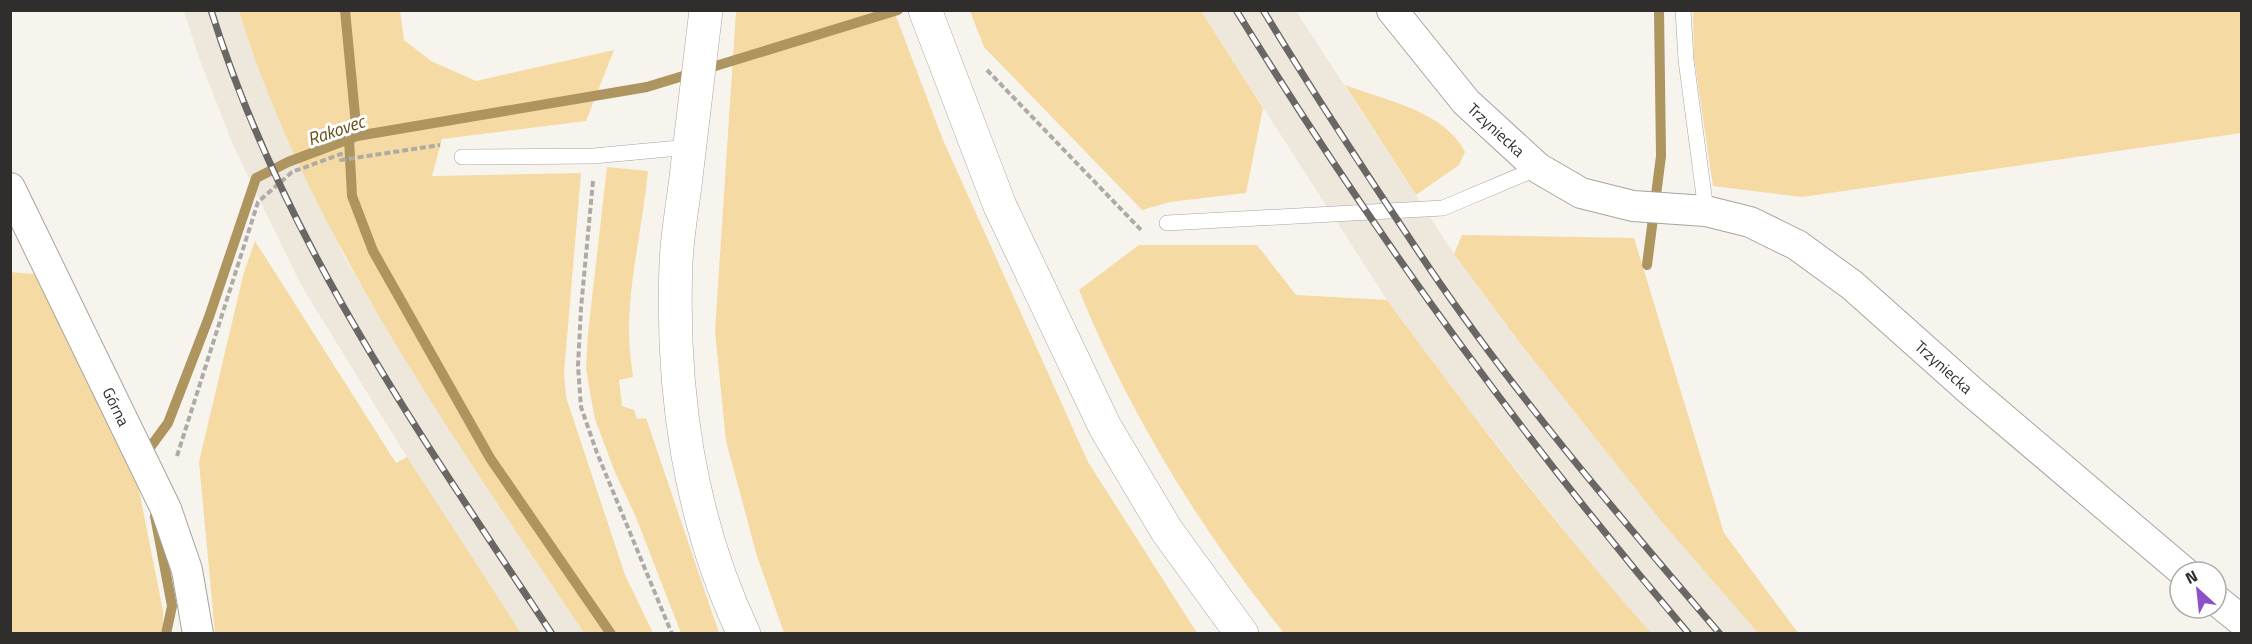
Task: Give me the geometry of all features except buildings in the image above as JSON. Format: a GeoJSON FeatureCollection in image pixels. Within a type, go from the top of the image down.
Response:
{"type":"FeatureCollection","features":[{"type":"Feature","properties":{"kind":"main road"},"geometry":{"type":"LineString","coordinates":[[925,10],[1000,206],[1105,427],[1167,531],[1242,633]]}},
{"type":"Feature","properties":{"kind":"main road"},"geometry":{"type":"LineString","coordinates":[[705,22],[692,108],[690,147],[676,261],[678,384],[688,461],[706,533],[744,633]]}},
{"type":"Feature","properties":{"kind":"street","name":"Trzyniecka"},"geometry":{"type":"LineString","coordinates":[[1392,10],[1466,102],[1538,168],[1581,193],[1633,206],[1693,209],[1750,222],[1797,245],[1852,285],[1972,392],[2170,560]]}},
{"type":"Feature","properties":{"kind":"street","name":"Górna"},"geometry":{"type":"LineString","coordinates":[[10,188],[166,509],[187,570],[198,633]]}},
{"type":"Feature","properties":{"kind":"street"},"geometry":{"type":"LineString","coordinates":[[2228,610],[2241,621]]}},
{"type":"Feature","properties":{"kind":"lane"},"geometry":{"type":"LineString","coordinates":[[1683,10],[1693,209]]}},
{"type":"Feature","properties":{"kind":"lane"},"geometry":{"type":"LineString","coordinates":[[462,158],[593,156],[690,147]]}},
{"type":"Feature","properties":{"kind":"lane"},"geometry":{"type":"LineString","coordinates":[[1167,223],[1443,208],[1538,168]]}},
{"type":"Feature","properties":{"kind":"path"},"geometry":{"type":"LineString","coordinates":[[984,68],[1143,232],[1167,223]]}},
{"type":"Feature","properties":{"kind":"path"},"geometry":{"type":"LineString","coordinates":[[171,454],[179,457],[258,202],[292,172],[341,154],[341,160],[437,145],[453,146],[462,158]]}},
{"type":"Feature","properties":{"kind":"path"},"geometry":{"type":"LineString","coordinates":[[593,156],[588,254],[580,308],[578,366],[581,407],[597,453],[672,633]]}},
{"type":"Feature","properties":{"kind":"shaded area"},"geometry":{"type":"Polygon","coordinates":[[[184,11],[239,11],[281,125],[346,260],[487,487],[584,633],[521,633],[443,516],[301,285],[233,145],[198,55],[184,11]]]}},
{"type":"Feature","properties":{"kind":"shaded area"},"geometry":{"type":"Polygon","coordinates":[[[239,11],[400,11],[404,40],[431,61],[476,81],[614,50],[586,121],[442,139],[432,176],[581,173],[564,373],[566,397],[625,575],[653,633],[584,633],[485,485],[436,410],[344,255],[304,175],[268,94],[239,11]]]}},
{"type":"Feature","properties":{"kind":"shaded area"},"geometry":{"type":"Polygon","coordinates":[[[736,11],[894,11],[943,140],[1088,462],[1197,633],[784,633],[757,556],[726,441],[715,331],[736,11]]]}},
{"type":"Feature","properties":{"kind":"shaded area"},"geometry":{"type":"Polygon","coordinates":[[[970,11],[1201,11],[1263,108],[1246,193],[1170,202],[1142,210],[984,47],[970,11]]]}},
{"type":"Feature","properties":{"kind":"shaded area"},"geometry":{"type":"Polygon","coordinates":[[[1201,11],[1296,11],[1454,254],[1520,343],[1661,521],[1758,633],[1651,633],[1598,573],[1455,392],[1387,300],[1201,11]]]}},
{"type":"Feature","properties":{"kind":"shaded area"},"geometry":{"type":"Polygon","coordinates":[[[1693,11],[2241,11],[2241,133],[1802,197],[1713,186],[1694,57],[1693,11]]]}},
{"type":"Feature","properties":{"kind":"shaded area"},"geometry":{"type":"Polygon","coordinates":[[[1345,85],[1412,109],[1443,126],[1456,138],[1465,152],[1459,165],[1416,195],[1345,85]]]}},
{"type":"Feature","properties":{"kind":"shaded area"},"geometry":{"type":"Polygon","coordinates":[[[607,167],[648,171],[630,311],[629,342],[633,377],[619,380],[622,406],[634,410],[637,419],[646,418],[719,633],[681,633],[595,419],[586,368],[607,167]]]}},
{"type":"Feature","properties":{"kind":"shaded area"},"geometry":{"type":"Polygon","coordinates":[[[1462,235],[1634,238],[1724,533],[1798,633],[1758,633],[1661,521],[1520,343],[1454,254],[1462,235]]]}},
{"type":"Feature","properties":{"kind":"shaded area"},"geometry":{"type":"Polygon","coordinates":[[[255,241],[396,463],[407,457],[521,633],[215,633],[199,462],[244,272],[255,241]]]}},
{"type":"Feature","properties":{"kind":"shaded area"},"geometry":{"type":"Polygon","coordinates":[[[1139,245],[1257,245],[1296,295],[1387,300],[1515,470],[1651,633],[1284,633],[1224,553],[1169,469],[1120,380],[1079,290],[1139,245]]]}},
{"type":"Feature","properties":{"kind":"shaded area"},"geometry":{"type":"Polygon","coordinates":[[[11,272],[34,274],[136,475],[163,611],[163,633],[11,634],[11,272]]]}},
{"type":"Feature","properties":{"kind":"waterway"},"geometry":{"type":"LineString","coordinates":[[345,10],[357,136]]}},
{"type":"Feature","properties":{"kind":"waterway","name":"Rakovec"},"geometry":{"type":"LineString","coordinates":[[143,457],[168,423],[209,317],[256,178],[288,162],[357,136],[647,87],[898,10]]}},
{"type":"Feature","properties":{"kind":"waterway"},"geometry":{"type":"LineString","coordinates":[[1647,265],[1661,156],[1659,10]]}},
{"type":"Feature","properties":{"kind":"waterway"},"geometry":{"type":"LineString","coordinates":[[349,139],[352,196],[373,251],[490,458],[611,634]]}},
{"type":"Feature","properties":{"kind":"waterway","name":"Rakovec"},"geometry":{"type":"LineString","coordinates":[[155,516],[172,606],[166,634]]}},
{"type":"Feature","properties":{"kind":"railway"},"geometry":{"type":"LineString","coordinates":[[211,10],[241,94],[276,176],[316,256],[405,410],[552,634]]}},
{"type":"Feature","properties":{"kind":"railway"},"geometry":{"type":"LineString","coordinates":[[1236,10],[1340,173],[1450,331],[1567,485],[1689,634]]}},
{"type":"Feature","properties":{"kind":"railway"},"geometry":{"type":"LineString","coordinates":[[1263,10],[1345,141],[1463,317],[1533,410],[1720,634]]}}]}
